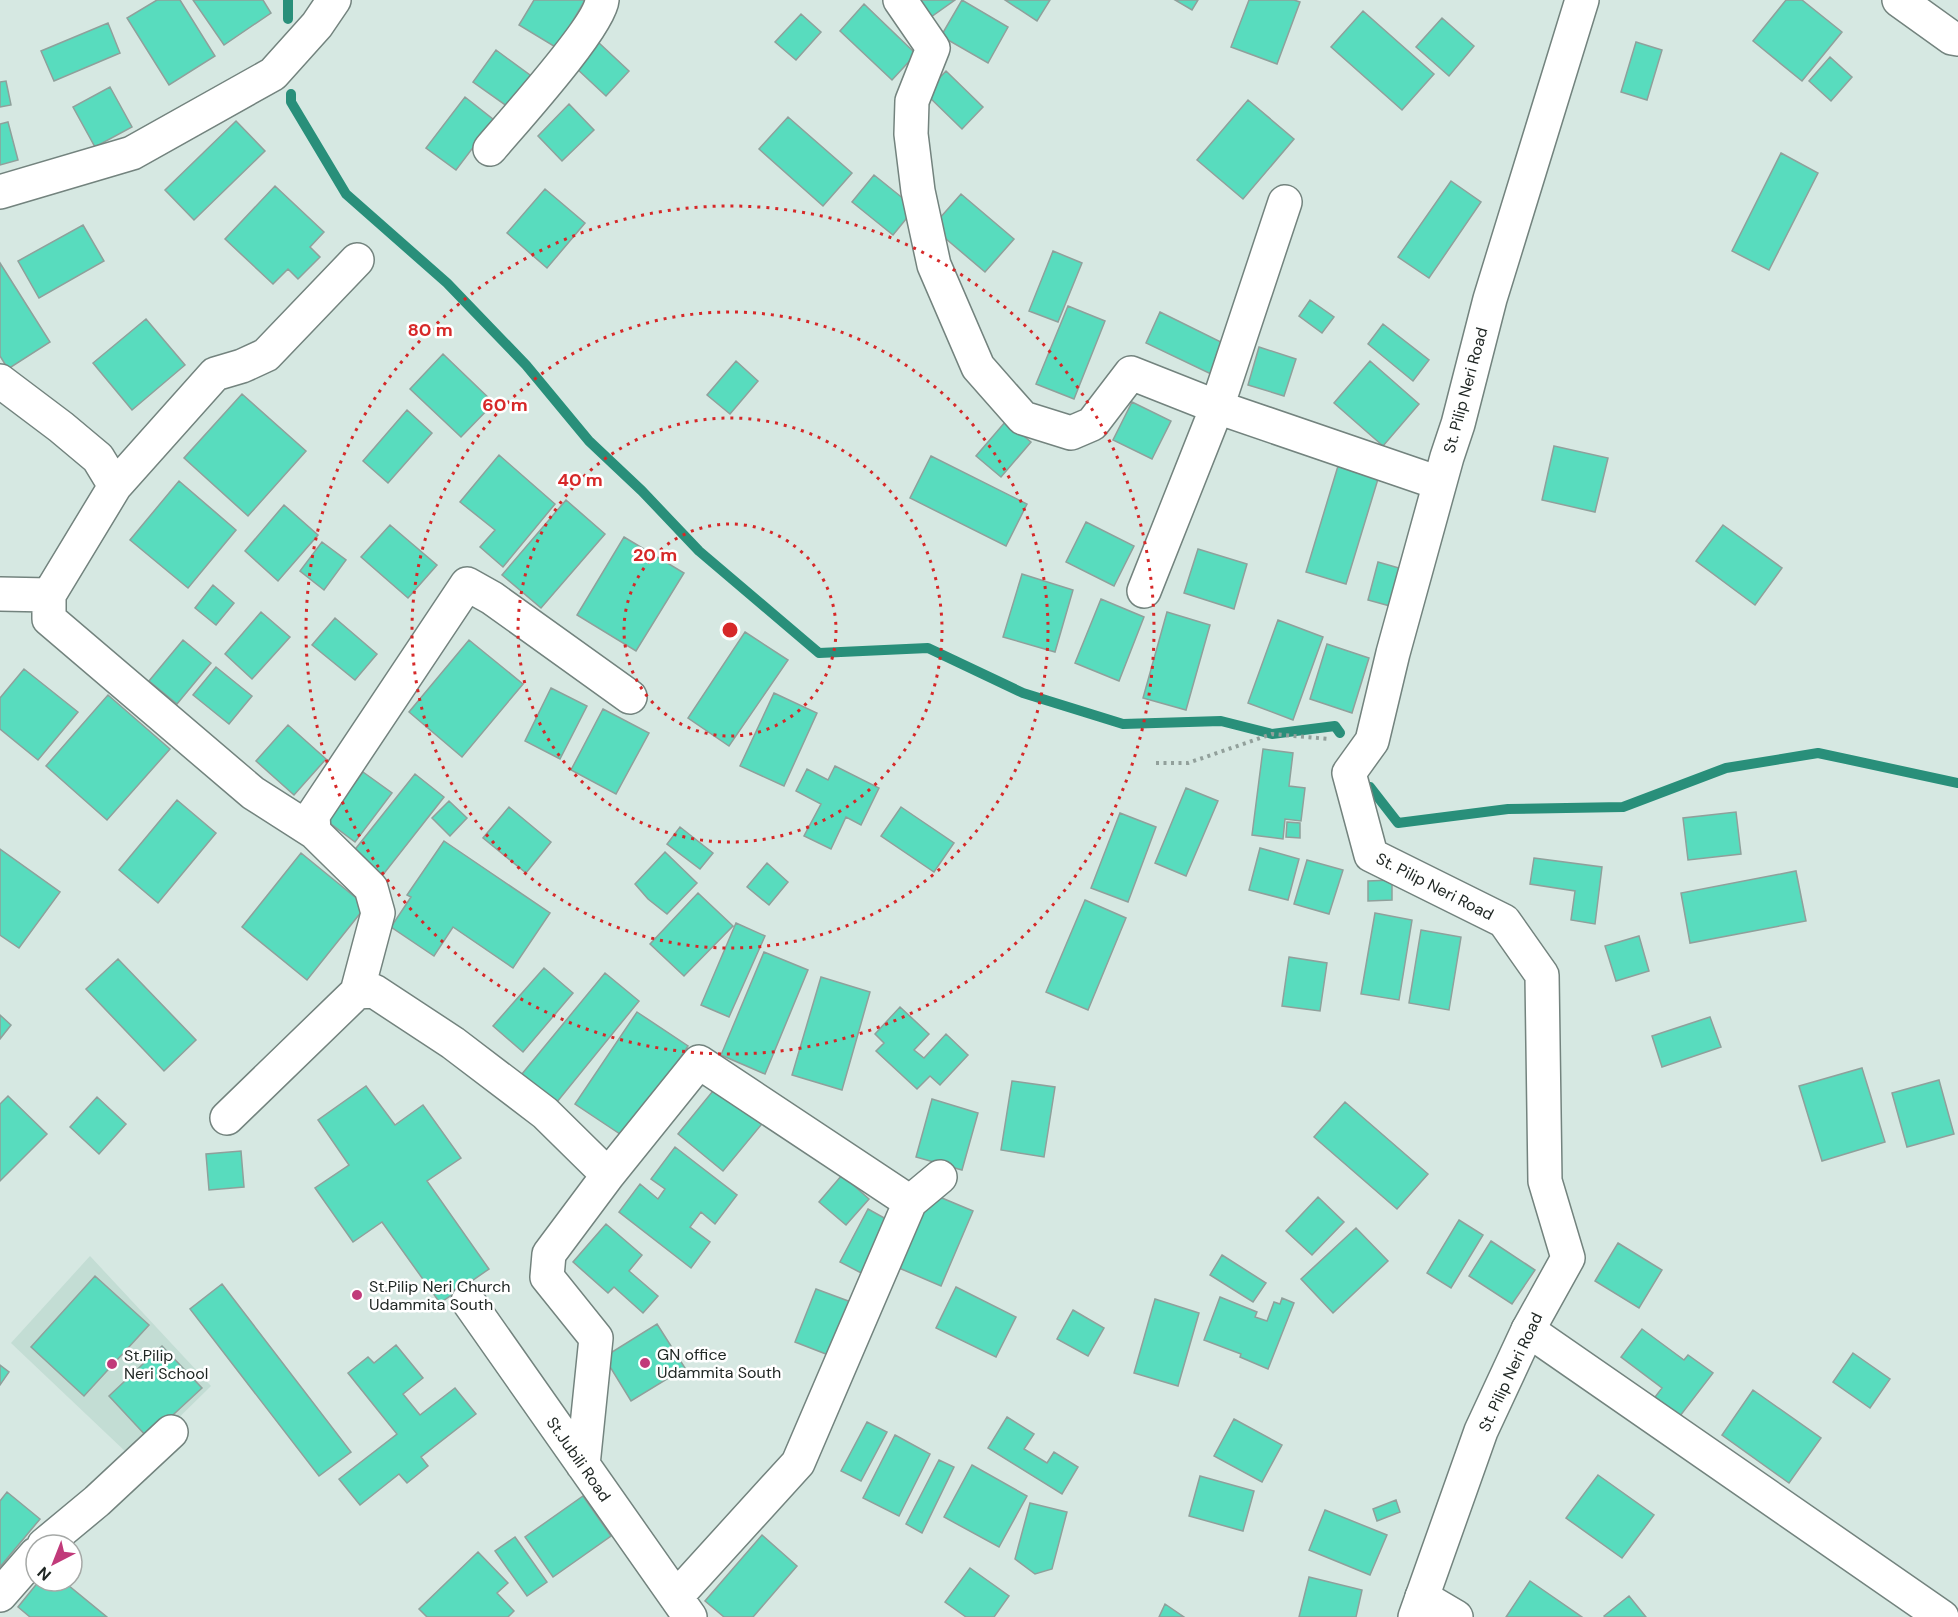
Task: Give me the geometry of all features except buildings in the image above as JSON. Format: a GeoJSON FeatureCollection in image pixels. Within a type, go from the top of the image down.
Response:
{"type":"FeatureCollection","features":[{"type":"Feature","properties":{"kind":"street"},"geometry":{"type":"LineString","coordinates":[[0,192],[132,153],[273,74],[317,25],[334,0]]}},
{"type":"Feature","properties":{"kind":"street"},"geometry":{"type":"LineString","coordinates":[[490,149],[590,28],[602,0]]}},
{"type":"Feature","properties":{"kind":"street"},"geometry":{"type":"LineString","coordinates":[[900,0],[933,48],[912,102],[911,134],[918,191],[934,265],[978,367],[1023,418],[1071,433],[1092,424],[1131,373],[1217,407],[1439,483]]}},
{"type":"Feature","properties":{"kind":"street","name":"St. Pilip Neri Road"},"geometry":{"type":"LineString","coordinates":[[1418,1607],[1481,1431],[1528,1330],[1568,1258],[1545,1181],[1542,975],[1504,921],[1371,855],[1349,774],[1372,741],[1396,642],[1439,483],[1458,424],[1490,299],[1582,0]]}},
{"type":"Feature","properties":{"kind":"street"},"geometry":{"type":"LineString","coordinates":[[1899,0],[1952,38],[1958,39]]}},
{"type":"Feature","properties":{"kind":"street"},"geometry":{"type":"LineString","coordinates":[[1144,591],[1217,407],[1286,202]]}},
{"type":"Feature","properties":{"kind":"street"},"geometry":{"type":"LineString","coordinates":[[227,1118],[357,992],[378,913],[371,888],[314,832],[253,793],[49,619],[49,595],[115,486],[215,374],[242,366],[266,355],[357,260]]}},
{"type":"Feature","properties":{"kind":"street"},"geometry":{"type":"LineString","coordinates":[[0,381],[98,458],[115,486]]}},
{"type":"Feature","properties":{"kind":"street"},"geometry":{"type":"LineString","coordinates":[[314,832],[313,815],[467,584],[492,598],[630,697]]}},
{"type":"Feature","properties":{"kind":"street"},"geometry":{"type":"LineString","coordinates":[[0,594],[49,595]]}},
{"type":"Feature","properties":{"kind":"street"},"geometry":{"type":"LineString","coordinates":[[357,992],[374,991],[453,1043],[545,1113],[608,1175]]}},
{"type":"Feature","properties":{"kind":"street"},"geometry":{"type":"LineString","coordinates":[[583,1465],[596,1338],[547,1277],[549,1254],[608,1175],[699,1062],[910,1202]]}},
{"type":"Feature","properties":{"kind":"street"},"geometry":{"type":"LineString","coordinates":[[683,1607],[798,1463],[910,1202],[940,1177]]}},
{"type":"Feature","properties":{"kind":"street","name":"St.Jubili Road"},"geometry":{"type":"LineString","coordinates":[[468,1301],[683,1607]]}},
{"type":"Feature","properties":{"kind":"street"},"geometry":{"type":"LineString","coordinates":[[1528,1330],[1946,1609]]}},
{"type":"Feature","properties":{"kind":"street"},"geometry":{"type":"LineString","coordinates":[[58,1533],[97,1501],[171,1432]]}},
{"type":"Feature","properties":{"kind":"street"},"geometry":{"type":"LineString","coordinates":[[0,1595],[24,1568]]}},
{"type":"Feature","properties":{"kind":"street"},"geometry":{"type":"LineString","coordinates":[[1418,1607],[1456,1617]]}},
{"type":"Feature","properties":{"kind":"path"},"geometry":{"type":"LineString","coordinates":[[1156,763],[1188,763],[1272,734],[1372,741]]}},
{"type":"Feature","properties":{"kind":"shaded area","name":"St.Pilip Neri School"},"geometry":{"type":"Polygon","coordinates":[[[90,1256],[211,1386],[153,1443],[127,1453],[11,1343],[90,1256]]]}},
{"type":"Feature","properties":{"kind":"waterway"},"geometry":{"type":"LineString","coordinates":[[288,0],[288,19]]}},
{"type":"Feature","properties":{"kind":"waterway"},"geometry":{"type":"LineString","coordinates":[[291,94],[291,102],[346,194],[447,283],[526,365],[589,441],[642,491],[699,551],[819,653],[928,648],[1023,693],[1123,724],[1221,721],[1272,734],[1335,726],[1340,733]]}},
{"type":"Feature","properties":{"kind":"waterway"},"geometry":{"type":"LineString","coordinates":[[1370,787],[1398,823],[1508,809],[1623,807],[1726,768],[1818,753],[1958,783]]}},
{"type":"Feature","properties":{"kind":"place","name":"St.Pilip Neri Church Udammita South"},"geometry":{"type":"Point","coordinates":[357,1295]}},
{"type":"Feature","properties":{"kind":"place","name":"GN office Udammita South"},"geometry":{"type":"Point","coordinates":[645,1363]}},
{"type":"Feature","properties":{"kind":"place","name":"St.Pilip Neri School"},"geometry":{"type":"Point","coordinates":[112,1364]}}]}
